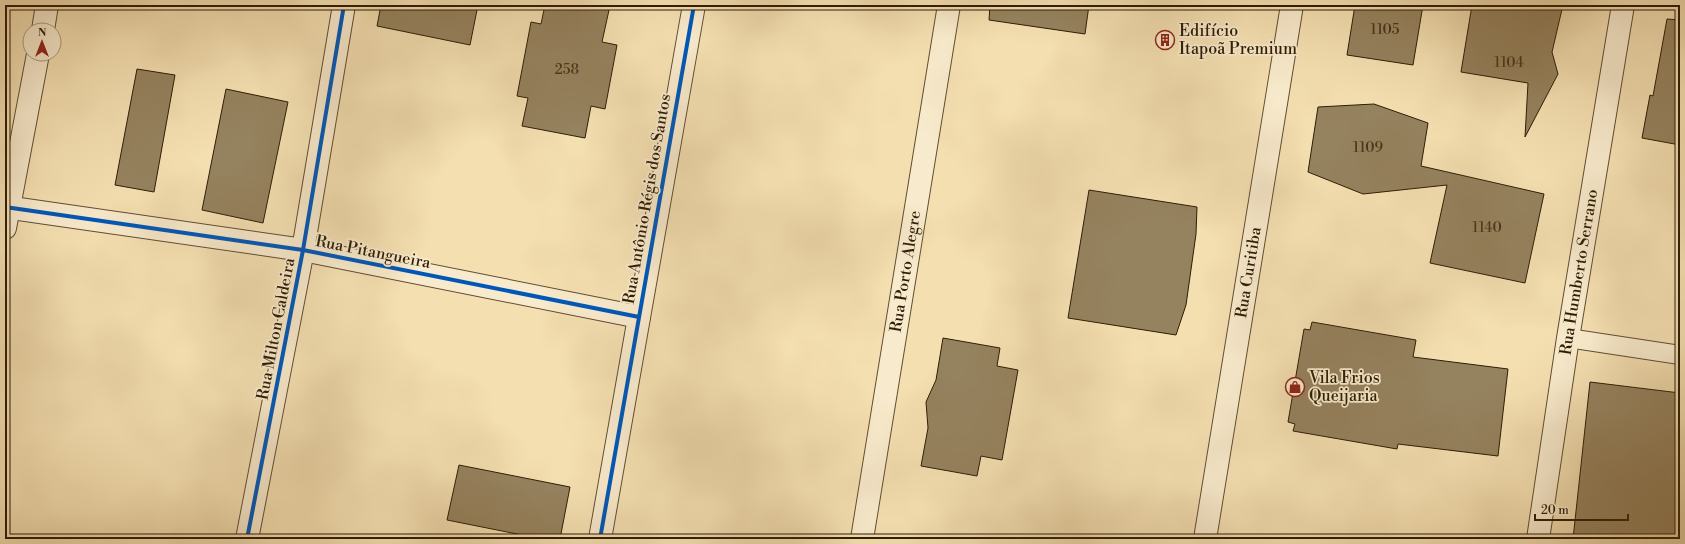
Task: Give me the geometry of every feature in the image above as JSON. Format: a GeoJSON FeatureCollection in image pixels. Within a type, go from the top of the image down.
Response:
{"type":"FeatureCollection","features":[{"type":"Feature","properties":{"kind":"street"},"geometry":{"type":"LineString","coordinates":[[44,22],[47,5]]}},
{"type":"Feature","properties":{"kind":"street","name":"Rua Milton Caldeira"},"geometry":{"type":"LineString","coordinates":[[248,539],[303,250],[344,5]]}},
{"type":"Feature","properties":{"kind":"street","name":"Rua Antônio Régis dos Santos"},"geometry":{"type":"LineString","coordinates":[[600,539],[694,5]]}},
{"type":"Feature","properties":{"kind":"street","name":"Rua Porto Alegre"},"geometry":{"type":"LineString","coordinates":[[862,539],[949,5]]}},
{"type":"Feature","properties":{"kind":"street","name":"Rua Curitiba"},"geometry":{"type":"LineString","coordinates":[[1204,539],[1292,5]]}},
{"type":"Feature","properties":{"kind":"street","name":"Rua Humberto Serrano"},"geometry":{"type":"LineString","coordinates":[[1538,539],[1568,338],[1623,5]]}},
{"type":"Feature","properties":{"kind":"street"},"geometry":{"type":"LineString","coordinates":[[6,214],[36,62]]}},
{"type":"Feature","properties":{"kind":"street","name":"Rua Pitangueira"},"geometry":{"type":"LineString","coordinates":[[6,214],[303,250],[639,317]]}},
{"type":"Feature","properties":{"kind":"lane"},"geometry":{"type":"LineString","coordinates":[[1568,338],[1680,356]]}},
{"type":"Feature","properties":{"kind":"building"},"geometry":{"type":"Polygon","coordinates":[[[381,5],[478,5],[470,45],[377,26],[381,5]]]}},
{"type":"Feature","properties":{"kind":"building"},"geometry":{"type":"Polygon","coordinates":[[[545,5],[585,5],[609,10],[602,42],[617,45],[605,109],[591,106],[585,138],[522,126],[528,98],[517,96],[531,22],[541,24],[545,5]]]}},
{"type":"Feature","properties":{"kind":"building"},"geometry":{"type":"Polygon","coordinates":[[[990,5],[1089,5],[1085,34],[989,20],[990,5]]]}},
{"type":"Feature","properties":{"kind":"building"},"geometry":{"type":"Polygon","coordinates":[[[1355,5],[1423,5],[1413,65],[1347,55],[1355,5]]]}},
{"type":"Feature","properties":{"kind":"building"},"geometry":{"type":"Polygon","coordinates":[[[1472,5],[1563,5],[1552,52],[1558,74],[1525,137],[1528,83],[1461,72],[1472,5]]]}},
{"type":"Feature","properties":{"kind":"building"},"geometry":{"type":"Polygon","coordinates":[[[1667,19],[1680,20],[1680,145],[1642,138],[1650,95],[1653,96],[1667,19]]]}},
{"type":"Feature","properties":{"kind":"building"},"geometry":{"type":"Polygon","coordinates":[[[137,69],[175,75],[154,192],[115,185],[137,69]]]}},
{"type":"Feature","properties":{"kind":"building"},"geometry":{"type":"Polygon","coordinates":[[[226,89],[288,102],[263,223],[202,210],[226,89]]]}},
{"type":"Feature","properties":{"kind":"building"},"geometry":{"type":"Polygon","coordinates":[[[1374,104],[1428,123],[1421,166],[1544,194],[1525,283],[1430,263],[1447,185],[1363,194],[1308,172],[1318,107],[1374,104]]]}},
{"type":"Feature","properties":{"kind":"building"},"geometry":{"type":"Polygon","coordinates":[[[1089,190],[1197,207],[1196,234],[1186,305],[1176,335],[1068,318],[1089,190]]]}},
{"type":"Feature","properties":{"kind":"building"},"geometry":{"type":"Polygon","coordinates":[[[1312,322],[1416,340],[1413,357],[1508,369],[1498,456],[1398,444],[1397,449],[1293,431],[1295,424],[1288,422],[1304,329],[1310,330],[1312,322]]]}},
{"type":"Feature","properties":{"kind":"building"},"geometry":{"type":"Polygon","coordinates":[[[943,338],[1000,348],[997,366],[1018,370],[1002,460],[981,456],[977,476],[921,466],[928,428],[926,402],[936,380],[943,338]]]}},
{"type":"Feature","properties":{"kind":"building"},"geometry":{"type":"Polygon","coordinates":[[[1590,382],[1680,393],[1680,539],[1573,539],[1590,382]]]}},
{"type":"Feature","properties":{"kind":"building"},"geometry":{"type":"Polygon","coordinates":[[[459,465],[570,487],[560,539],[542,539],[447,520],[459,465]]]}},
{"type":"Feature","properties":{"kind":"cycle path"},"geometry":{"type":"LineString","coordinates":[[247,539],[303,250],[344,5]]}},
{"type":"Feature","properties":{"kind":"cycle path"},"geometry":{"type":"LineString","coordinates":[[600,539],[694,5]]}},
{"type":"Feature","properties":{"kind":"cycle path"},"geometry":{"type":"LineString","coordinates":[[5,207],[303,250],[639,317]]}},
{"type":"Feature","properties":{"kind":"place","name":"Edifício Itapoã Premium"},"geometry":{"type":"Point","coordinates":[1165,40]}},
{"type":"Feature","properties":{"kind":"place","name":"Vila Frios Queijaria"},"geometry":{"type":"Point","coordinates":[1295,387]}}]}
